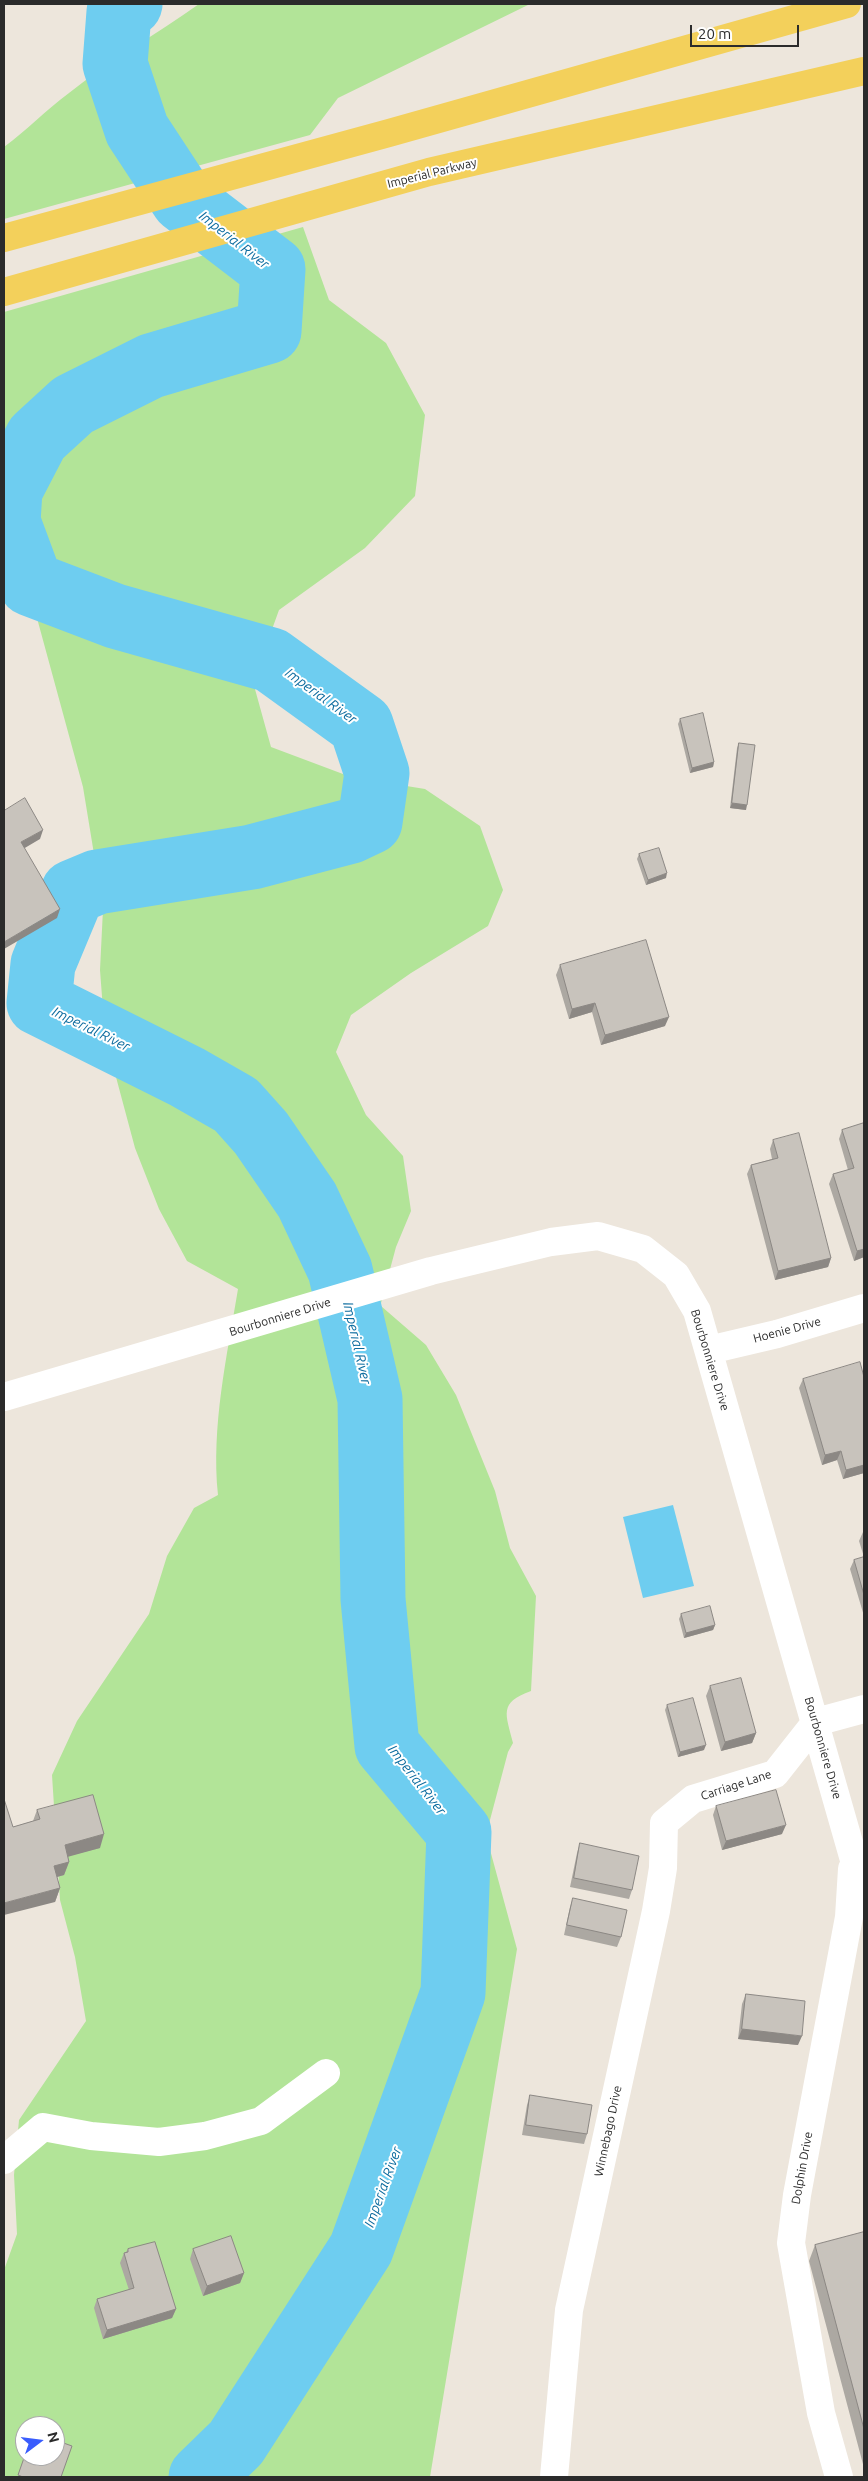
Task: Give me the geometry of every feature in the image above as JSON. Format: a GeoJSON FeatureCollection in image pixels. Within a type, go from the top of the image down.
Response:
{"type":"FeatureCollection","features":[{"type":"Feature","properties":{"kind":"main road"},"geometry":{"type":"LineString","coordinates":[[4,238],[389,133],[847,4]]}},
{"type":"Feature","properties":{"kind":"main road","name":"Imperial Parkway"},"geometry":{"type":"LineString","coordinates":[[4,292],[79,269],[429,172],[864,71]]}},
{"type":"Feature","properties":{"kind":"street","name":"Bourbonniere Drive"},"geometry":{"type":"LineString","coordinates":[[4,1398],[431,1271],[550,1242],[598,1236],[643,1249],[676,1275],[698,1311],[864,1895]]}},
{"type":"Feature","properties":{"kind":"street","name":"Hoenie Drive"},"geometry":{"type":"LineString","coordinates":[[709,1350],[777,1334],[864,1308]]}},
{"type":"Feature","properties":{"kind":"street"},"geometry":{"type":"LineString","coordinates":[[816,1722],[864,1709]]}},
{"type":"Feature","properties":{"kind":"street","name":"Carriage Lane"},"geometry":{"type":"LineString","coordinates":[[693,1799],[775,1774],[816,1722]]}},
{"type":"Feature","properties":{"kind":"street","name":"Winnebago Drive"},"geometry":{"type":"LineString","coordinates":[[554,2477],[569,2310],[656,1911],[663,1868],[664,1823],[693,1799]]}},
{"type":"Feature","properties":{"kind":"street","name":"Dolphin Drive"},"geometry":{"type":"LineString","coordinates":[[840,2477],[821,2413],[792,2243],[797,2195],[849,1917],[853,1857]]}},
{"type":"Feature","properties":{"kind":"street"},"geometry":{"type":"LineString","coordinates":[[4,2160],[43,2127],[92,2136],[158,2142],[205,2136],[260,2121],[326,2073]]}},
{"type":"Feature","properties":{"kind":"green space"},"geometry":{"type":"Polygon","coordinates":[[[199,4],[530,4],[338,98],[310,135],[4,219],[4,147],[85,81],[199,4]]]}},
{"type":"Feature","properties":{"kind":"green space"},"geometry":{"type":"Polygon","coordinates":[[[303,227],[329,300],[386,343],[425,415],[415,496],[365,548],[279,610],[253,682],[271,747],[351,777],[425,789],[480,826],[503,890],[488,926],[411,973],[351,1015],[336,1052],[366,1115],[403,1156],[411,1211],[396,1247],[381,1306],[426,1345],[456,1395],[495,1491],[510,1548],[536,1596],[531,1691],[513,1700],[507,1711],[513,1743],[508,1752],[486,1835],[517,1949],[430,2477],[4,2477],[4,2270],[17,2234],[14,2175],[19,2120],[86,2021],[75,1957],[60,1900],[52,1775],[77,1721],[149,1614],[167,1556],[194,1508],[218,1495],[216,1469],[218,1418],[238,1289],[187,1261],[159,1209],[135,1148],[105,1036],[100,970],[103,909],[83,787],[4,497],[4,312],[303,227]]]}},
{"type":"Feature","properties":{"kind":"water"},"geometry":{"type":"Polygon","coordinates":[[[673,1505],[694,1586],[643,1598],[623,1517],[673,1505]]]}},
{"type":"Feature","properties":{"kind":"building"},"geometry":{"type":"Polygon","coordinates":[[[703,713],[714,762],[692,768],[680,719],[703,713]]]}},
{"type":"Feature","properties":{"kind":"building"},"geometry":{"type":"Polygon","coordinates":[[[739,743],[755,745],[747,805],[732,803],[739,743]]]}},
{"type":"Feature","properties":{"kind":"building"},"geometry":{"type":"Polygon","coordinates":[[[25,798],[43,830],[21,842],[60,909],[4,942],[4,811],[25,798]]]}},
{"type":"Feature","properties":{"kind":"building"},"geometry":{"type":"Polygon","coordinates":[[[659,848],[667,873],[648,880],[639,854],[659,848]]]}},
{"type":"Feature","properties":{"kind":"building"},"geometry":{"type":"Polygon","coordinates":[[[646,940],[669,1017],[605,1035],[595,1003],[572,1009],[560,965],[646,940]]]}},
{"type":"Feature","properties":{"kind":"building"},"geometry":{"type":"Polygon","coordinates":[[[864,1123],[864,1249],[857,1251],[833,1174],[854,1168],[842,1130],[864,1123]]]}},
{"type":"Feature","properties":{"kind":"building"},"geometry":{"type":"Polygon","coordinates":[[[799,1133],[831,1258],[778,1271],[751,1165],[778,1158],[773,1140],[799,1133]]]}},
{"type":"Feature","properties":{"kind":"building"},"geometry":{"type":"Polygon","coordinates":[[[860,1362],[864,1377],[864,1465],[846,1470],[841,1451],[825,1455],[803,1379],[860,1362]]]}},
{"type":"Feature","properties":{"kind":"building"},"geometry":{"type":"Polygon","coordinates":[[[864,1557],[864,1595],[854,1560],[864,1557]]]}},
{"type":"Feature","properties":{"kind":"building"},"geometry":{"type":"Polygon","coordinates":[[[710,1606],[715,1625],[686,1633],[681,1614],[710,1606]]]}},
{"type":"Feature","properties":{"kind":"building"},"geometry":{"type":"Polygon","coordinates":[[[741,1678],[756,1733],[725,1742],[710,1686],[741,1678]]]}},
{"type":"Feature","properties":{"kind":"building"},"geometry":{"type":"Polygon","coordinates":[[[693,1698],[706,1745],[680,1752],[667,1705],[693,1698]]]}},
{"type":"Feature","properties":{"kind":"building"},"geometry":{"type":"Polygon","coordinates":[[[776,1790],[786,1825],[726,1841],[716,1806],[776,1790]]]}},
{"type":"Feature","properties":{"kind":"building"},"geometry":{"type":"Polygon","coordinates":[[[93,1795],[104,1834],[65,1845],[69,1862],[54,1866],[60,1888],[4,1903],[4,1799],[13,1827],[40,1819],[37,1810],[93,1795]]]}},
{"type":"Feature","properties":{"kind":"building"},"geometry":{"type":"Polygon","coordinates":[[[580,1843],[639,1856],[632,1890],[574,1878],[580,1843]]]}},
{"type":"Feature","properties":{"kind":"building"},"geometry":{"type":"Polygon","coordinates":[[[573,1898],[627,1910],[621,1937],[567,1925],[573,1898]]]}},
{"type":"Feature","properties":{"kind":"building"},"geometry":{"type":"Polygon","coordinates":[[[746,1994],[805,2001],[802,2036],[742,2029],[746,1994]]]}},
{"type":"Feature","properties":{"kind":"building"},"geometry":{"type":"Polygon","coordinates":[[[530,2095],[592,2105],[587,2134],[526,2125],[530,2095]]]}},
{"type":"Feature","properties":{"kind":"building"},"geometry":{"type":"Polygon","coordinates":[[[864,2232],[864,2429],[815,2245],[864,2232]]]}},
{"type":"Feature","properties":{"kind":"building"},"geometry":{"type":"Polygon","coordinates":[[[231,2236],[244,2273],[207,2286],[193,2249],[231,2236]]]}},
{"type":"Feature","properties":{"kind":"building"},"geometry":{"type":"Polygon","coordinates":[[[155,2242],[176,2309],[107,2330],[97,2299],[134,2288],[124,2253],[128,2252],[128,2249],[155,2242]]]}},
{"type":"Feature","properties":{"kind":"building"},"geometry":{"type":"Polygon","coordinates":[[[65,2444],[72,2446],[65,2466],[65,2444]]]}},
{"type":"Feature","properties":{"kind":"building"},"geometry":{"type":"Polygon","coordinates":[[[21,2466],[65,2466],[61,2477],[23,2477],[18,2475],[21,2466]]]}},
{"type":"Feature","properties":{"kind":"waterway","name":"Imperial River"},"geometry":{"type":"LineString","coordinates":[[130,4],[119,12],[115,64],[137,130],[183,200],[273,269],[269,331],[151,366],[73,405],[37,438],[10,490],[8,522],[31,584],[115,616],[271,660],[361,725],[377,773],[370,822],[351,831],[252,857],[97,882],[73,892],[43,964],[39,1003],[187,1077],[236,1105],[261,1133],[307,1200],[340,1270],[370,1399],[373,1599],[387,1746],[459,1832],[453,1993],[361,2249],[236,2443],[201,2477]]}}]}
